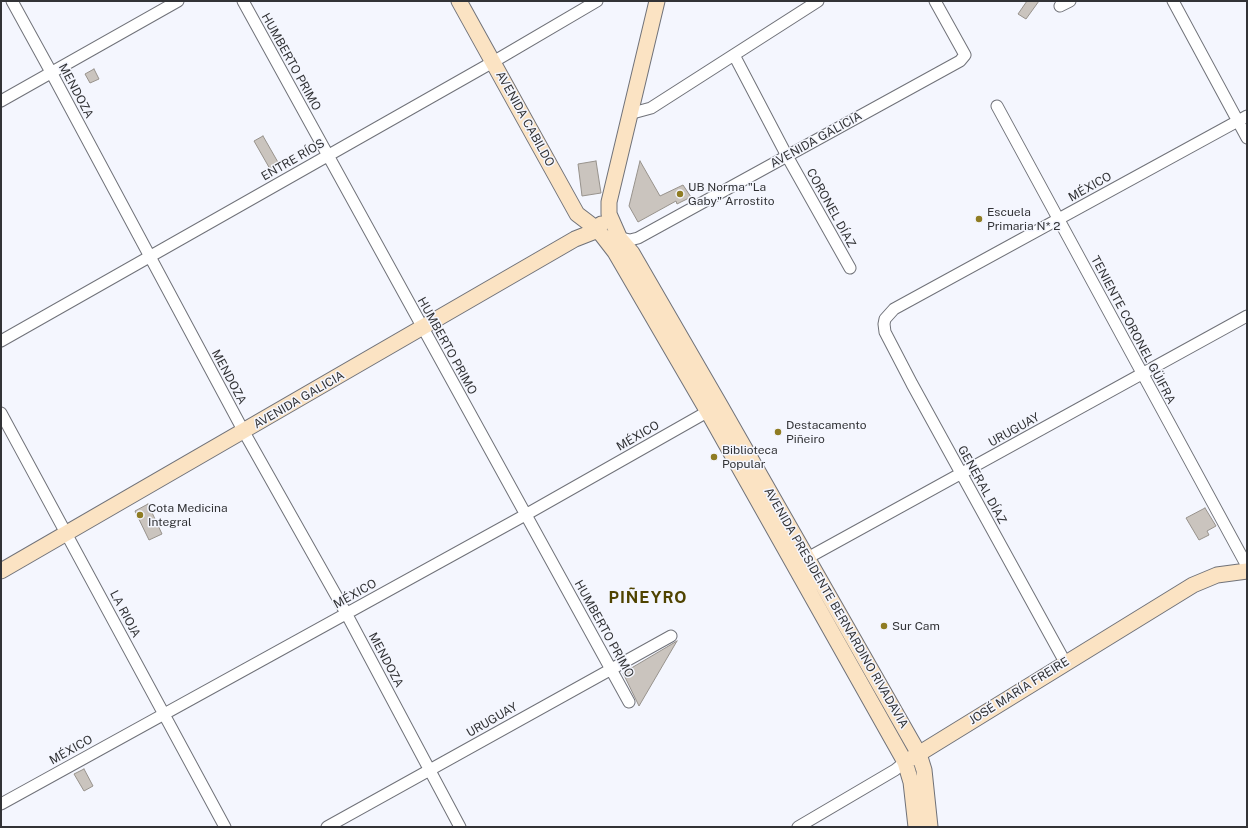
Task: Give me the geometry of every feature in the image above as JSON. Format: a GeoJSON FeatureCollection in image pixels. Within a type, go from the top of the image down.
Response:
{"type":"FeatureCollection","features":[{"type":"Feature","properties":{"kind":"main road","name":"AVENIDA CABILDO"},"geometry":{"type":"LineString","coordinates":[[459,1],[577,214],[598,230]]}},
{"type":"Feature","properties":{"kind":"main road","name":"AVENIDA PRESIDENTE BERNARDINO RIVADAVIA"},"geometry":{"type":"LineString","coordinates":[[657,1],[609,202],[609,214],[620,238],[632,253],[714,408],[801,562],[905,762],[911,782],[916,827]]}},
{"type":"Feature","properties":{"kind":"main road"},"geometry":{"type":"LineString","coordinates":[[598,230],[609,214]]}},
{"type":"Feature","properties":{"kind":"main road","name":"AVENIDA PRESIDENTE BERNARDINO RIVADAVIA"},"geometry":{"type":"LineString","coordinates":[[598,230],[615,252],[714,408]]}},
{"type":"Feature","properties":{"kind":"main road","name":"AVENIDA GALICIA"},"geometry":{"type":"LineString","coordinates":[[1,571],[68,534],[575,239],[598,230]]}},
{"type":"Feature","properties":{"kind":"main road","name":"AVENIDA PRESIDENTE BERNARDINO RIVADAVIA"},"geometry":{"type":"LineString","coordinates":[[801,562],[919,754],[924,770],[930,827]]}},
{"type":"Feature","properties":{"kind":"main road","name":"JOSÉ MARÍA FREIRE"},"geometry":{"type":"LineString","coordinates":[[905,762],[1066,662],[1206,578],[1226,572],[1247,571]]}},
{"type":"Feature","properties":{"kind":"street","name":"MENDOZA"},"geometry":{"type":"LineString","coordinates":[[12,1],[244,432],[346,613],[460,827]]}},
{"type":"Feature","properties":{"kind":"street"},"geometry":{"type":"LineString","coordinates":[[1,101],[178,1]]}},
{"type":"Feature","properties":{"kind":"street","name":"HUMBERTO PRIMO"},"geometry":{"type":"LineString","coordinates":[[243,1],[527,514],[609,669],[629,702]]}},
{"type":"Feature","properties":{"kind":"street","name":"ENTRE RÍOS"},"geometry":{"type":"LineString","coordinates":[[1,341],[493,62],[597,1]]}},
{"type":"Feature","properties":{"kind":"street"},"geometry":{"type":"LineString","coordinates":[[629,114],[651,108],[818,1]]}},
{"type":"Feature","properties":{"kind":"street","name":"AVENIDA GALICIA"},"geometry":{"type":"LineString","coordinates":[[598,230],[630,240],[638,238],[960,61],[965,55],[935,1]]}},
{"type":"Feature","properties":{"kind":"street"},"geometry":{"type":"LineString","coordinates":[[1173,1],[1242,118],[1247,138]]}},
{"type":"Feature","properties":{"kind":"street","name":"CORONEL DÍAZ"},"geometry":{"type":"LineString","coordinates":[[734,55],[787,156],[850,268]]}},
{"type":"Feature","properties":{"kind":"street","name":"TENIENTE CORONEL GÜIFRA"},"geometry":{"type":"LineString","coordinates":[[997,106],[1142,374],[1244,550],[1247,566]]}},
{"type":"Feature","properties":{"kind":"street","name":"MÉXICO"},"geometry":{"type":"LineString","coordinates":[[885,319],[894,309],[1242,118]]}},
{"type":"Feature","properties":{"kind":"street","name":"URUGUAY"},"geometry":{"type":"LineString","coordinates":[[801,562],[1247,316]]}},
{"type":"Feature","properties":{"kind":"street","name":"GENERAL DÍAZ"},"geometry":{"type":"LineString","coordinates":[[885,319],[885,332],[961,474],[1066,662]]}},
{"type":"Feature","properties":{"kind":"street","name":"MÉXICO"},"geometry":{"type":"LineString","coordinates":[[1,804],[527,514],[714,408]]}},
{"type":"Feature","properties":{"kind":"street","name":"LA RIOJA"},"geometry":{"type":"LineString","coordinates":[[1,413],[68,534],[225,827]]}},
{"type":"Feature","properties":{"kind":"street","name":"URUGUAY"},"geometry":{"type":"LineString","coordinates":[[327,827],[670,636]]}},
{"type":"Feature","properties":{"kind":"street","name":"JOSÉ MARÍA FREIRE"},"geometry":{"type":"LineString","coordinates":[[798,827],[895,770],[905,762]]}},
{"type":"Feature","properties":{"kind":"building"},"geometry":{"type":"Polygon","coordinates":[[[1027,1],[1039,1],[1026,19],[1018,14],[1027,1]]]}},
{"type":"Feature","properties":{"kind":"building"},"geometry":{"type":"Polygon","coordinates":[[[94,69],[99,79],[90,83],[85,74],[94,69]]]}},
{"type":"Feature","properties":{"kind":"building"},"geometry":{"type":"Polygon","coordinates":[[[263,136],[279,164],[270,169],[254,141],[263,136]]]}},
{"type":"Feature","properties":{"kind":"building"},"geometry":{"type":"Polygon","coordinates":[[[596,161],[601,193],[582,196],[578,164],[596,161]]]}},
{"type":"Feature","properties":{"kind":"building"},"geometry":{"type":"Polygon","coordinates":[[[640,161],[660,196],[683,185],[691,197],[677,204],[676,201],[638,222],[629,206],[640,161]]]}},
{"type":"Feature","properties":{"kind":"building"},"geometry":{"type":"Polygon","coordinates":[[[148,504],[162,534],[149,540],[135,511],[148,504]]]}},
{"type":"Feature","properties":{"kind":"building"},"geometry":{"type":"Polygon","coordinates":[[[1205,508],[1216,526],[1207,531],[1209,535],[1199,540],[1186,518],[1205,508]]]}},
{"type":"Feature","properties":{"kind":"building"},"geometry":{"type":"Polygon","coordinates":[[[677,641],[639,706],[623,673],[677,641]]]}},
{"type":"Feature","properties":{"kind":"building"},"geometry":{"type":"Polygon","coordinates":[[[84,769],[93,786],[84,791],[74,774],[84,769]]]}},
{"type":"Feature","properties":{"kind":"place","name":"UB Norma \"La Gaby\" Arrostito"},"geometry":{"type":"Point","coordinates":[680,194]}},
{"type":"Feature","properties":{"kind":"place","name":"Escuela Primaria N* 2"},"geometry":{"type":"Point","coordinates":[979,219]}},
{"type":"Feature","properties":{"kind":"place","name":"Destacamento Piñeiro"},"geometry":{"type":"Point","coordinates":[778,432]}},
{"type":"Feature","properties":{"kind":"place","name":"Biblioteca Popular"},"geometry":{"type":"Point","coordinates":[714,457]}},
{"type":"Feature","properties":{"kind":"place","name":"Cota Medicina Integral"},"geometry":{"type":"Point","coordinates":[140,515]}},
{"type":"Feature","properties":{"kind":"place","name":"Sur Cam"},"geometry":{"type":"Point","coordinates":[884,626]}},
{"type":"Feature","properties":{"kind":"district","name":"PIÑEYRO"},"geometry":{"type":"Point","coordinates":[648,598]}}]}
